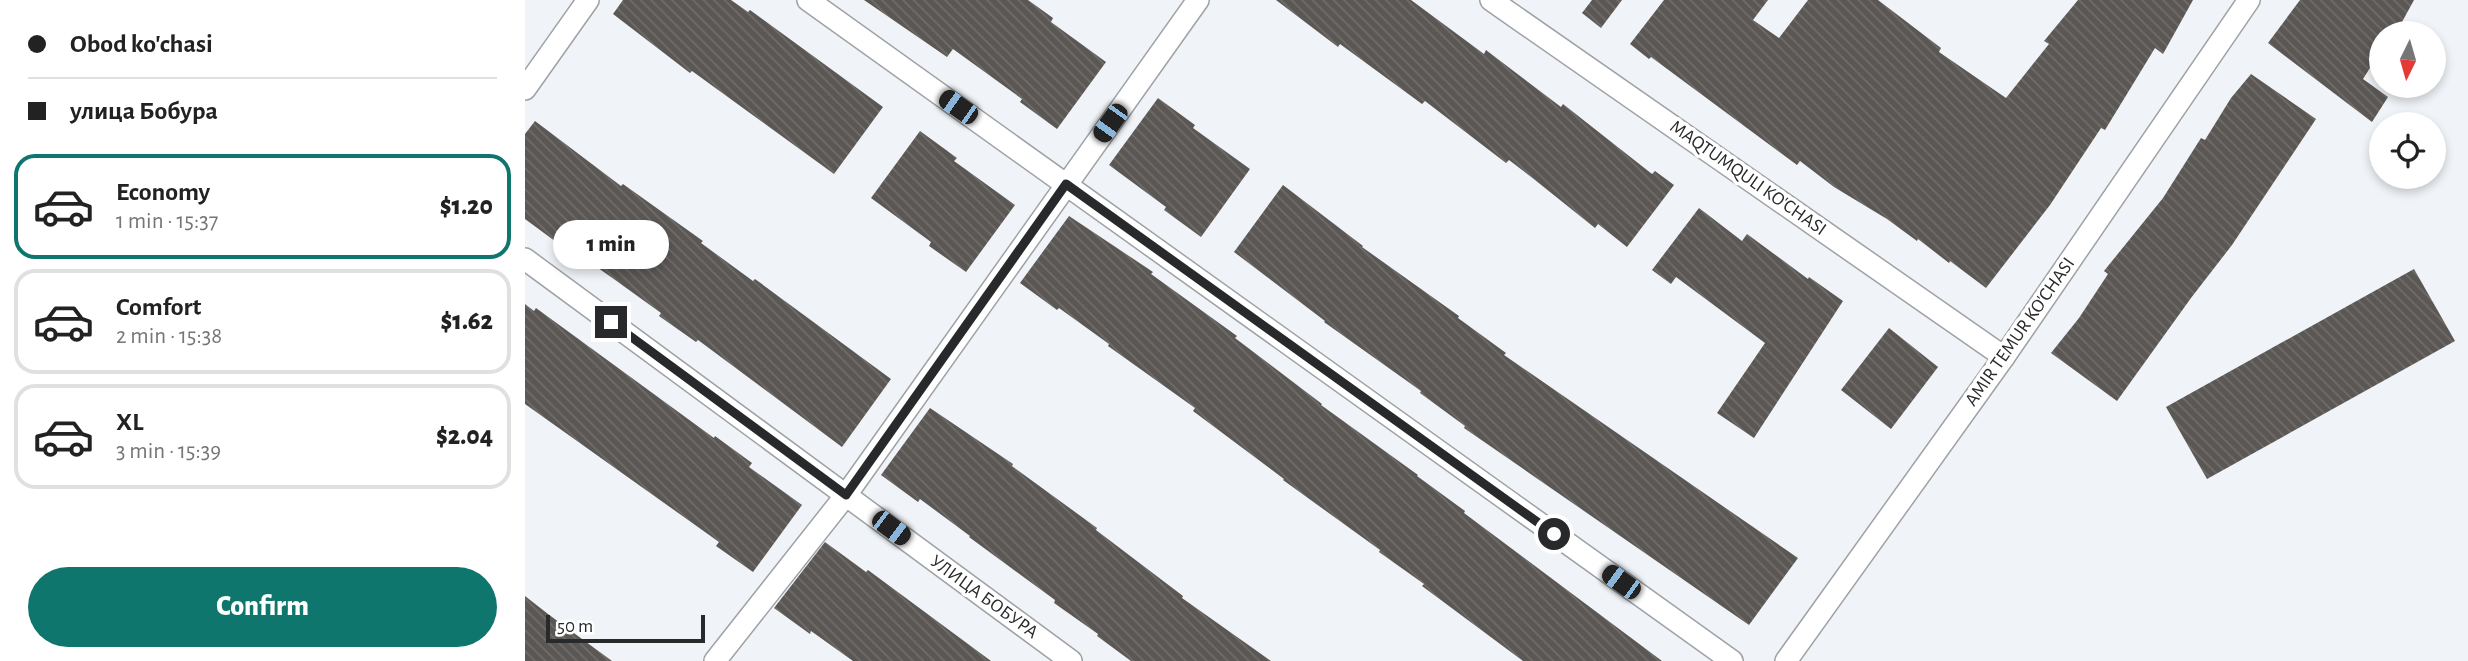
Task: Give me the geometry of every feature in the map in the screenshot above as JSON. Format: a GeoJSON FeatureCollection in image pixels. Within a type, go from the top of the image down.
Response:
{"type":"FeatureCollection","features":[{"type":"Feature","properties":{"kind":"street"},"geometry":{"type":"LineString","coordinates":[[525,89],[588,0]]}},
{"type":"Feature","properties":{"kind":"street"},"geometry":{"type":"LineString","coordinates":[[808,0],[1732,661]]}},
{"type":"Feature","properties":{"kind":"street"},"geometry":{"type":"LineString","coordinates":[[715,661],[846,495],[1198,0]]}},
{"type":"Feature","properties":{"kind":"street","name":"MAQTUMQULI KO'CHASI"},"geometry":{"type":"LineString","coordinates":[[1491,0],[2004,357]]}},
{"type":"Feature","properties":{"kind":"street","name":"AMIR TEMUR KO'CHASI"},"geometry":{"type":"LineString","coordinates":[[1786,661],[2004,357],[2249,0]]}},
{"type":"Feature","properties":{"kind":"street","name":"УЛИЦА БОБУРА"},"geometry":{"type":"LineString","coordinates":[[525,259],[1071,661]]}},
{"type":"Feature","properties":{"kind":"building"},"geometry":{"type":"Polygon","coordinates":[[[623,0],[731,0],[748,12],[750,10],[883,107],[834,174],[692,71],[690,73],[613,14],[623,0]]]}},
{"type":"Feature","properties":{"kind":"building"},"geometry":{"type":"Polygon","coordinates":[[[864,0],[1028,0],[1053,18],[1051,22],[1106,62],[1057,129],[1020,102],[1022,99],[953,49],[947,57],[864,0]]]}},
{"type":"Feature","properties":{"kind":"building"},"geometry":{"type":"Polygon","coordinates":[[[1276,0],[1411,0],[1484,54],[1486,50],[1561,107],[1563,104],[1652,174],[1655,171],[1674,185],[1627,247],[1598,224],[1595,228],[1509,160],[1506,163],[1425,101],[1422,104],[1340,44],[1338,47],[1276,0]]]}},
{"type":"Feature","properties":{"kind":"building"},"geometry":{"type":"Polygon","coordinates":[[[1592,0],[1622,0],[1601,28],[1582,13],[1592,0]]]}},
{"type":"Feature","properties":{"kind":"building"},"geometry":{"type":"Polygon","coordinates":[[[1664,0],[1768,0],[1753,20],[1779,38],[1808,0],[1878,0],[1941,48],[1939,52],[2006,98],[2049,44],[2044,41],[2078,0],[2193,0],[2163,54],[2155,48],[2105,130],[2101,128],[2050,205],[1986,288],[1918,239],[1917,241],[1834,187],[1800,161],[1797,165],[1630,44],[1664,0]]]}},
{"type":"Feature","properties":{"kind":"building"},"geometry":{"type":"Polygon","coordinates":[[[2300,0],[2414,0],[2403,21],[2369,21],[2369,70],[2363,79],[2369,83],[2369,98],[2387,98],[2378,112],[2369,112],[2369,120],[2268,43],[2300,0]]]}},
{"type":"Feature","properties":{"kind":"building"},"geometry":{"type":"Polygon","coordinates":[[[2251,74],[2316,119],[2232,245],[2117,401],[2051,353],[2079,318],[2108,274],[2104,271],[2163,198],[2201,138],[2205,140],[2231,98],[2251,74]]]}},
{"type":"Feature","properties":{"kind":"building"},"geometry":{"type":"Polygon","coordinates":[[[1158,98],[1195,125],[1193,128],[1250,169],[1201,237],[1109,165],[1158,98]]]}},
{"type":"Feature","properties":{"kind":"building"},"geometry":{"type":"Polygon","coordinates":[[[535,121],[621,186],[623,184],[703,241],[701,243],[753,281],[755,279],[891,379],[842,447],[698,340],[696,342],[659,316],[661,313],[611,277],[525,219],[525,134],[535,121]]]}},
{"type":"Feature","properties":{"kind":"building"},"geometry":{"type":"Polygon","coordinates":[[[920,131],[957,158],[954,161],[1015,205],[966,272],[929,246],[931,242],[871,198],[920,131]]]}},
{"type":"Feature","properties":{"kind":"building"},"geometry":{"type":"Polygon","coordinates":[[[1283,185],[1362,247],[1459,316],[1458,318],[1506,353],[1504,355],[1798,558],[1749,625],[1464,428],[1465,426],[1420,393],[1421,391],[1324,322],[1234,252],[1283,185]]]}},
{"type":"Feature","properties":{"kind":"building"},"geometry":{"type":"Polygon","coordinates":[[[1699,208],[1742,241],[1747,234],[1843,301],[1754,438],[1717,413],[1765,343],[1676,277],[1671,284],[1652,270],[1699,208]]]}},
{"type":"Feature","properties":{"kind":"building"},"geometry":{"type":"Polygon","coordinates":[[[1069,216],[1153,272],[1151,274],[1237,336],[1235,338],[1321,405],[1418,475],[1465,511],[1464,513],[1662,661],[1523,661],[1422,586],[1424,584],[1379,552],[1380,550],[1193,411],[1195,408],[1059,308],[1057,310],[1020,283],[1069,216]]]}},
{"type":"Feature","properties":{"kind":"building"},"geometry":{"type":"Polygon","coordinates":[[[2414,269],[2455,341],[2207,479],[2166,407],[2414,269]]]}},
{"type":"Feature","properties":{"kind":"building"},"geometry":{"type":"Polygon","coordinates":[[[525,304],[534,311],[536,308],[714,438],[715,436],[752,463],[749,467],[802,505],[753,572],[716,546],[719,542],[525,404],[525,304]]]}},
{"type":"Feature","properties":{"kind":"building"},"geometry":{"type":"Polygon","coordinates":[[[1889,328],[1938,367],[1891,429],[1841,390],[1889,328]]]}},
{"type":"Feature","properties":{"kind":"building"},"geometry":{"type":"Polygon","coordinates":[[[930,408],[1013,464],[1012,466],[1183,596],[1182,598],[1271,661],[1131,661],[1097,636],[1098,634],[1054,603],[1055,600],[970,536],[920,499],[918,502],[881,475],[930,408]]]}},
{"type":"Feature","properties":{"kind":"building"},"geometry":{"type":"Polygon","coordinates":[[[825,542],[866,572],[868,570],[991,661],[853,661],[811,631],[810,634],[774,608],[825,542]]]}},
{"type":"Feature","properties":{"kind":"building"},"geometry":{"type":"Polygon","coordinates":[[[525,596],[548,614],[612,661],[525,661],[525,596]]]}},
{"type":"Feature","properties":{"kind":"route"},"geometry":{"type":"LineString","coordinates":[[611,322],[846,495],[1066,184],[1554,534]]}}]}
